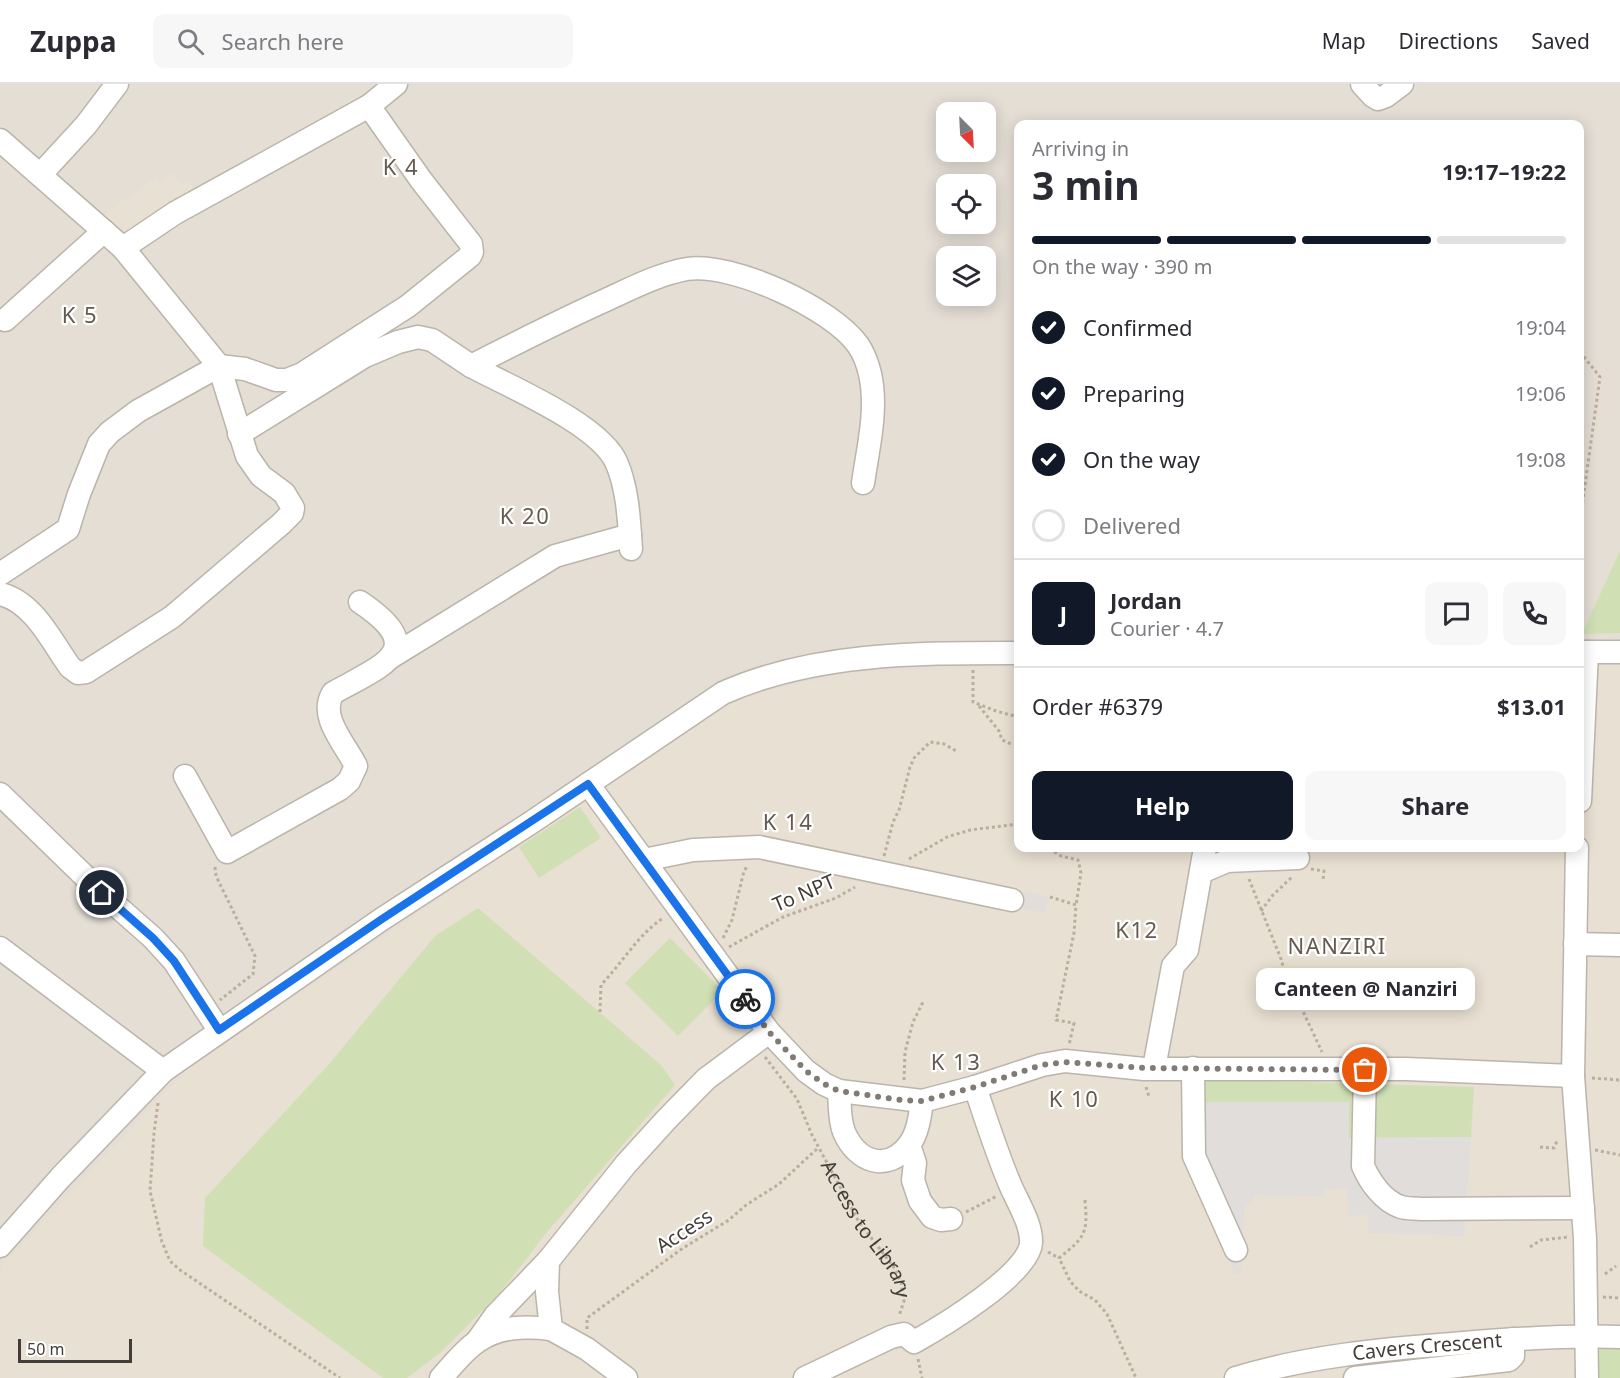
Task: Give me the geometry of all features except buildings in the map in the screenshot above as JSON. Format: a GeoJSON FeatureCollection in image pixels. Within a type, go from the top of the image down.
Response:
{"type":"FeatureCollection","features":[{"type":"Feature","properties":{"kind":"street"},"geometry":{"type":"LineString","coordinates":[[40,175],[86,125],[117,84]]}},
{"type":"Feature","properties":{"kind":"street"},"geometry":{"type":"LineString","coordinates":[[123,248],[175,213],[369,106],[396,84]]}},
{"type":"Feature","properties":{"kind":"street"},"geometry":{"type":"LineString","coordinates":[[1370,91],[1382,98],[1402,84]]}},
{"type":"Feature","properties":{"kind":"street"},"geometry":{"type":"LineString","coordinates":[[0,574],[68,529],[79,494],[102,439],[147,405],[219,366],[245,369],[276,380],[287,380],[302,374],[408,306],[466,261],[472,252],[471,244],[421,180],[369,106]]}},
{"type":"Feature","properties":{"kind":"street"},"geometry":{"type":"LineString","coordinates":[[0,140],[123,248],[219,366],[238,434],[247,456],[261,476],[284,493],[293,508],[292,513],[281,524],[172,617],[86,672],[78,673],[70,667],[33,616],[15,598],[0,594]]}},
{"type":"Feature","properties":{"kind":"street"},"geometry":{"type":"LineString","coordinates":[[5,320],[104,231]]}},
{"type":"Feature","properties":{"kind":"street"},"geometry":{"type":"LineString","coordinates":[[471,366],[567,318],[668,274],[706,268],[741,275],[770,286],[810,306],[845,330],[859,346],[870,373],[872,396],[871,424],[863,483]]}},
{"type":"Feature","properties":{"kind":"street"},"geometry":{"type":"LineString","coordinates":[[185,776],[227,852],[281,823],[350,781],[356,766],[329,717],[329,700],[333,693],[382,666],[391,657],[555,556],[630,543],[624,486],[616,461],[597,438],[573,419],[471,366],[432,340],[418,337],[398,342],[364,356],[238,434]]}},
{"type":"Feature","properties":{"kind":"street"},"geometry":{"type":"LineString","coordinates":[[360,602],[381,618],[395,635],[397,643],[391,657]]}},
{"type":"Feature","properties":{"kind":"street"},"geometry":{"type":"LineString","coordinates":[[1584,652],[1620,652]]}},
{"type":"Feature","properties":{"kind":"street"},"geometry":{"type":"LineString","coordinates":[[0,1246],[69,1169],[163,1071],[382,919],[723,693],[748,682],[805,666],[871,658],[1014,653]]}},
{"type":"Feature","properties":{"kind":"street"},"geometry":{"type":"LineString","coordinates":[[588,784],[714,955],[762,1038],[824,1084],[839,1091],[911,1100],[975,1087],[1042,1065],[1065,1062],[1154,1068],[1406,1069],[1573,1076]]}},
{"type":"Feature","properties":{"kind":"street"},"geometry":{"type":"LineString","coordinates":[[0,794],[102,893],[153,938],[174,961],[219,1030]]}},
{"type":"Feature","properties":{"kind":"street"},"geometry":{"type":"LineString","coordinates":[[644,860],[693,850],[759,847],[1012,900]]}},
{"type":"Feature","properties":{"kind":"street"},"geometry":{"type":"LineString","coordinates":[[1154,1068],[1173,966],[1187,950],[1204,852]]}},
{"type":"Feature","properties":{"kind":"street"},"geometry":{"type":"LineString","coordinates":[[1577,852],[1573,1076],[1585,1238],[1587,1378]]}},
{"type":"Feature","properties":{"kind":"street"},"geometry":{"type":"LineString","coordinates":[[1201,872],[1227,861],[1242,860],[1300,866]]}},
{"type":"Feature","properties":{"kind":"street"},"geometry":{"type":"LineString","coordinates":[[1575,944],[1620,945]]}},
{"type":"Feature","properties":{"kind":"street"},"geometry":{"type":"LineString","coordinates":[[0,948],[163,1071]]}},
{"type":"Feature","properties":{"kind":"street"},"geometry":{"type":"LineString","coordinates":[[441,1378],[477,1341],[495,1316],[548,1261],[626,1164],[666,1120],[706,1079],[762,1038]]}},
{"type":"Feature","properties":{"kind":"street"},"geometry":{"type":"LineString","coordinates":[[1193,1068],[1194,1156],[1236,1250]]}},
{"type":"Feature","properties":{"kind":"street"},"geometry":{"type":"LineString","coordinates":[[1365,1070],[1363,1166],[1374,1184],[1390,1201],[1401,1207],[1421,1209],[1583,1208]]}},
{"type":"Feature","properties":{"kind":"street"},"geometry":{"type":"LineString","coordinates":[[805,1378],[891,1336],[904,1334],[914,1342],[1004,1282],[1022,1265],[1031,1244],[1028,1227],[975,1087]]}},
{"type":"Feature","properties":{"kind":"street"},"geometry":{"type":"LineString","coordinates":[[839,1091],[844,1132],[854,1148],[871,1161],[884,1162],[896,1157],[909,1145],[917,1126],[911,1100]]}},
{"type":"Feature","properties":{"kind":"street"},"geometry":{"type":"LineString","coordinates":[[909,1145],[915,1162],[913,1180],[920,1201],[932,1217],[941,1220],[951,1219]]}},
{"type":"Feature","properties":{"kind":"street"},"geometry":{"type":"LineString","coordinates":[[548,1261],[547,1292],[551,1329]]}},
{"type":"Feature","properties":{"kind":"street"},"geometry":{"type":"LineString","coordinates":[[477,1341],[505,1329],[527,1326],[551,1329],[587,1349],[626,1378]]}},
{"type":"Feature","properties":{"kind":"street","name":"Cavers Crescent"},"geometry":{"type":"LineString","coordinates":[[1236,1378],[1324,1369],[1395,1348],[1586,1335],[1620,1337]]}},
{"type":"Feature","properties":{"kind":"street"},"geometry":{"type":"LineString","coordinates":[[1354,1378],[1426,1374],[1509,1360],[1513,1356],[1513,1339]]}},
{"type":"Feature","properties":{"kind":"path"},"geometry":{"type":"LineString","coordinates":[[1584,357],[1600,376],[1584,492]]}},
{"type":"Feature","properties":{"kind":"path"},"geometry":{"type":"LineString","coordinates":[[976,653],[972,678],[973,702],[1014,716]]}},
{"type":"Feature","properties":{"kind":"path"},"geometry":{"type":"LineString","coordinates":[[978,704],[999,731],[1002,740],[1011,744]]}},
{"type":"Feature","properties":{"kind":"path"},"geometry":{"type":"LineString","coordinates":[[883,864],[909,767],[914,758],[930,742],[944,744],[958,752]]}},
{"type":"Feature","properties":{"kind":"path"},"geometry":{"type":"LineString","coordinates":[[206,1010],[247,981],[255,968],[255,956],[214,870],[217,861],[227,852]]}},
{"type":"Feature","properties":{"kind":"path"},"geometry":{"type":"LineString","coordinates":[[1054,852],[1078,860],[1081,873],[1074,933],[1056,1020],[1074,1023],[1065,1062]]}},
{"type":"Feature","properties":{"kind":"path"},"geometry":{"type":"LineString","coordinates":[[1242,860],[1285,973],[1330,1070]]}},
{"type":"Feature","properties":{"kind":"path"},"geometry":{"type":"LineString","coordinates":[[1261,911],[1300,866],[1324,871],[1323,880]]}},
{"type":"Feature","properties":{"kind":"path","name":"To NPT"},"geometry":{"type":"LineString","coordinates":[[714,955],[783,917],[836,898],[855,887]]}},
{"type":"Feature","properties":{"kind":"path"},"geometry":{"type":"LineString","coordinates":[[1050,897],[1076,905]]}},
{"type":"Feature","properties":{"kind":"path"},"geometry":{"type":"LineString","coordinates":[[600,1012],[601,985],[654,924],[679,908]]}},
{"type":"Feature","properties":{"kind":"path"},"geometry":{"type":"LineString","coordinates":[[911,1100],[905,1074],[905,1052],[913,1022],[923,1002]]}},
{"type":"Feature","properties":{"kind":"path","name":"Access to Library"},"geometry":{"type":"LineString","coordinates":[[762,1038],[797,1099],[819,1148],[859,1222],[893,1266],[901,1282],[904,1301],[891,1336]]}},
{"type":"Feature","properties":{"kind":"path"},"geometry":{"type":"LineString","coordinates":[[1573,1076],[1620,1080]]}},
{"type":"Feature","properties":{"kind":"path"},"geometry":{"type":"LineString","coordinates":[[159,1102],[154,1133],[150,1191],[162,1242],[170,1261],[340,1378]]}},
{"type":"Feature","properties":{"kind":"path"},"geometry":{"type":"LineString","coordinates":[[1579,1146],[1620,1155]]}},
{"type":"Feature","properties":{"kind":"path","name":"Access"},"geometry":{"type":"LineString","coordinates":[[587,1349],[587,1318],[668,1258],[729,1220],[746,1205],[779,1184],[819,1148]]}},
{"type":"Feature","properties":{"kind":"path"},"geometry":{"type":"LineString","coordinates":[[951,1219],[986,1202],[1011,1186]]}},
{"type":"Feature","properties":{"kind":"path"},"geometry":{"type":"LineString","coordinates":[[1085,1200],[1087,1222],[1081,1240],[1059,1258],[1079,1291],[1095,1300],[1107,1314],[1136,1378]]}},
{"type":"Feature","properties":{"kind":"path"},"geometry":{"type":"LineString","coordinates":[[1530,1247],[1541,1240],[1570,1236],[1585,1238]]}},
{"type":"Feature","properties":{"kind":"path"},"geometry":{"type":"LineString","coordinates":[[1605,1278],[1604,1273],[1616,1266]]}},
{"type":"Feature","properties":{"kind":"path"},"geometry":{"type":"LineString","coordinates":[[1604,1290],[1604,1297]]}},
{"type":"Feature","properties":{"kind":"shaded area"},"geometry":{"type":"Polygon","coordinates":[[[0,84],[1620,84],[1620,1378],[0,1378],[0,84]]]}},
{"type":"Feature","properties":{"kind":"shaded area"},"geometry":{"type":"Polygon","coordinates":[[[172,172],[181,185],[188,180],[197,193],[125,245],[103,215],[156,177],[159,182],[172,172]]]}},
{"type":"Feature","properties":{"kind":"shaded area"},"geometry":{"type":"Polygon","coordinates":[[[1584,660],[1620,660],[1620,1378],[0,1378],[0,1274],[5,1263],[186,1070],[735,699],[851,672],[1014,667],[1014,852],[1584,852],[1584,660]]]}},
{"type":"Feature","properties":{"kind":"shaded area"},"geometry":{"type":"Polygon","coordinates":[[[914,867],[953,885],[955,877],[1050,897],[1046,913],[951,896],[910,878],[914,867]]]}},
{"type":"Feature","properties":{"kind":"shaded area"},"geometry":{"type":"Polygon","coordinates":[[[1185,1102],[1349,1102],[1349,1138],[1471,1137],[1464,1236],[1368,1233],[1368,1215],[1348,1216],[1347,1189],[1325,1190],[1324,1196],[1256,1195],[1244,1209],[1241,1273],[1235,1274],[1186,1166],[1185,1102]]]}},
{"type":"Feature","properties":{"kind":"green space"},"geometry":{"type":"Polygon","coordinates":[[[1620,551],[1620,633],[1584,634],[1620,551]]]}},
{"type":"Feature","properties":{"kind":"green space"},"geometry":{"type":"Polygon","coordinates":[[[580,807],[601,838],[539,878],[519,847],[580,807]]]}},
{"type":"Feature","properties":{"kind":"green space"},"geometry":{"type":"Polygon","coordinates":[[[478,908],[661,1065],[675,1085],[547,1232],[499,1294],[440,1353],[407,1378],[383,1378],[203,1246],[205,1198],[330,1063],[435,936],[478,908]]]}},
{"type":"Feature","properties":{"kind":"green space"},"geometry":{"type":"Polygon","coordinates":[[[670,938],[723,991],[678,1036],[625,983],[670,938]]]}},
{"type":"Feature","properties":{"kind":"green space"},"geometry":{"type":"Polygon","coordinates":[[[1184,1079],[1474,1087],[1471,1137],[1348,1138],[1349,1102],[1185,1102],[1184,1079]]]}},
{"type":"Feature","properties":{"kind":"green space"},"geometry":{"type":"Polygon","coordinates":[[[1585,1332],[1620,1338],[1620,1378],[1586,1378],[1585,1332]]]}},
{"type":"Feature","properties":{"kind":"way so far"},"geometry":{"type":"LineString","coordinates":[[745,999],[769,1032],[806,1071],[824,1084],[839,1091],[901,1100],[922,1101],[975,1087],[1042,1065],[1065,1062],[1144,1068],[1365,1070]]}},
{"type":"Feature","properties":{"kind":"place","name":"Canteen @ Nanziri"},"geometry":{"type":"Point","coordinates":[1365,1070]}},
{"type":"Feature","properties":{"kind":"district","name":"K 4"},"geometry":{"type":"Point","coordinates":[401,167]}},
{"type":"Feature","properties":{"kind":"district","name":"K 5"},"geometry":{"type":"Point","coordinates":[80,315]}},
{"type":"Feature","properties":{"kind":"district","name":"K 20"},"geometry":{"type":"Point","coordinates":[525,516]}},
{"type":"Feature","properties":{"kind":"district","name":"K 14"},"geometry":{"type":"Point","coordinates":[788,822]}},
{"type":"Feature","properties":{"kind":"district","name":"K12"},"geometry":{"type":"Point","coordinates":[1137,930]}},
{"type":"Feature","properties":{"kind":"district","name":"NANZIRI"},"geometry":{"type":"Point","coordinates":[1337,946]}},
{"type":"Feature","properties":{"kind":"district","name":"K 13"},"geometry":{"type":"Point","coordinates":[956,1062]}},
{"type":"Feature","properties":{"kind":"district","name":"K 10"},"geometry":{"type":"Point","coordinates":[1074,1099]}},
{"type":"Feature","properties":{"kind":"route"},"geometry":{"type":"LineString","coordinates":[[102,893],[153,938],[174,961],[219,1030],[382,919],[588,784],[745,999]]}}]}
